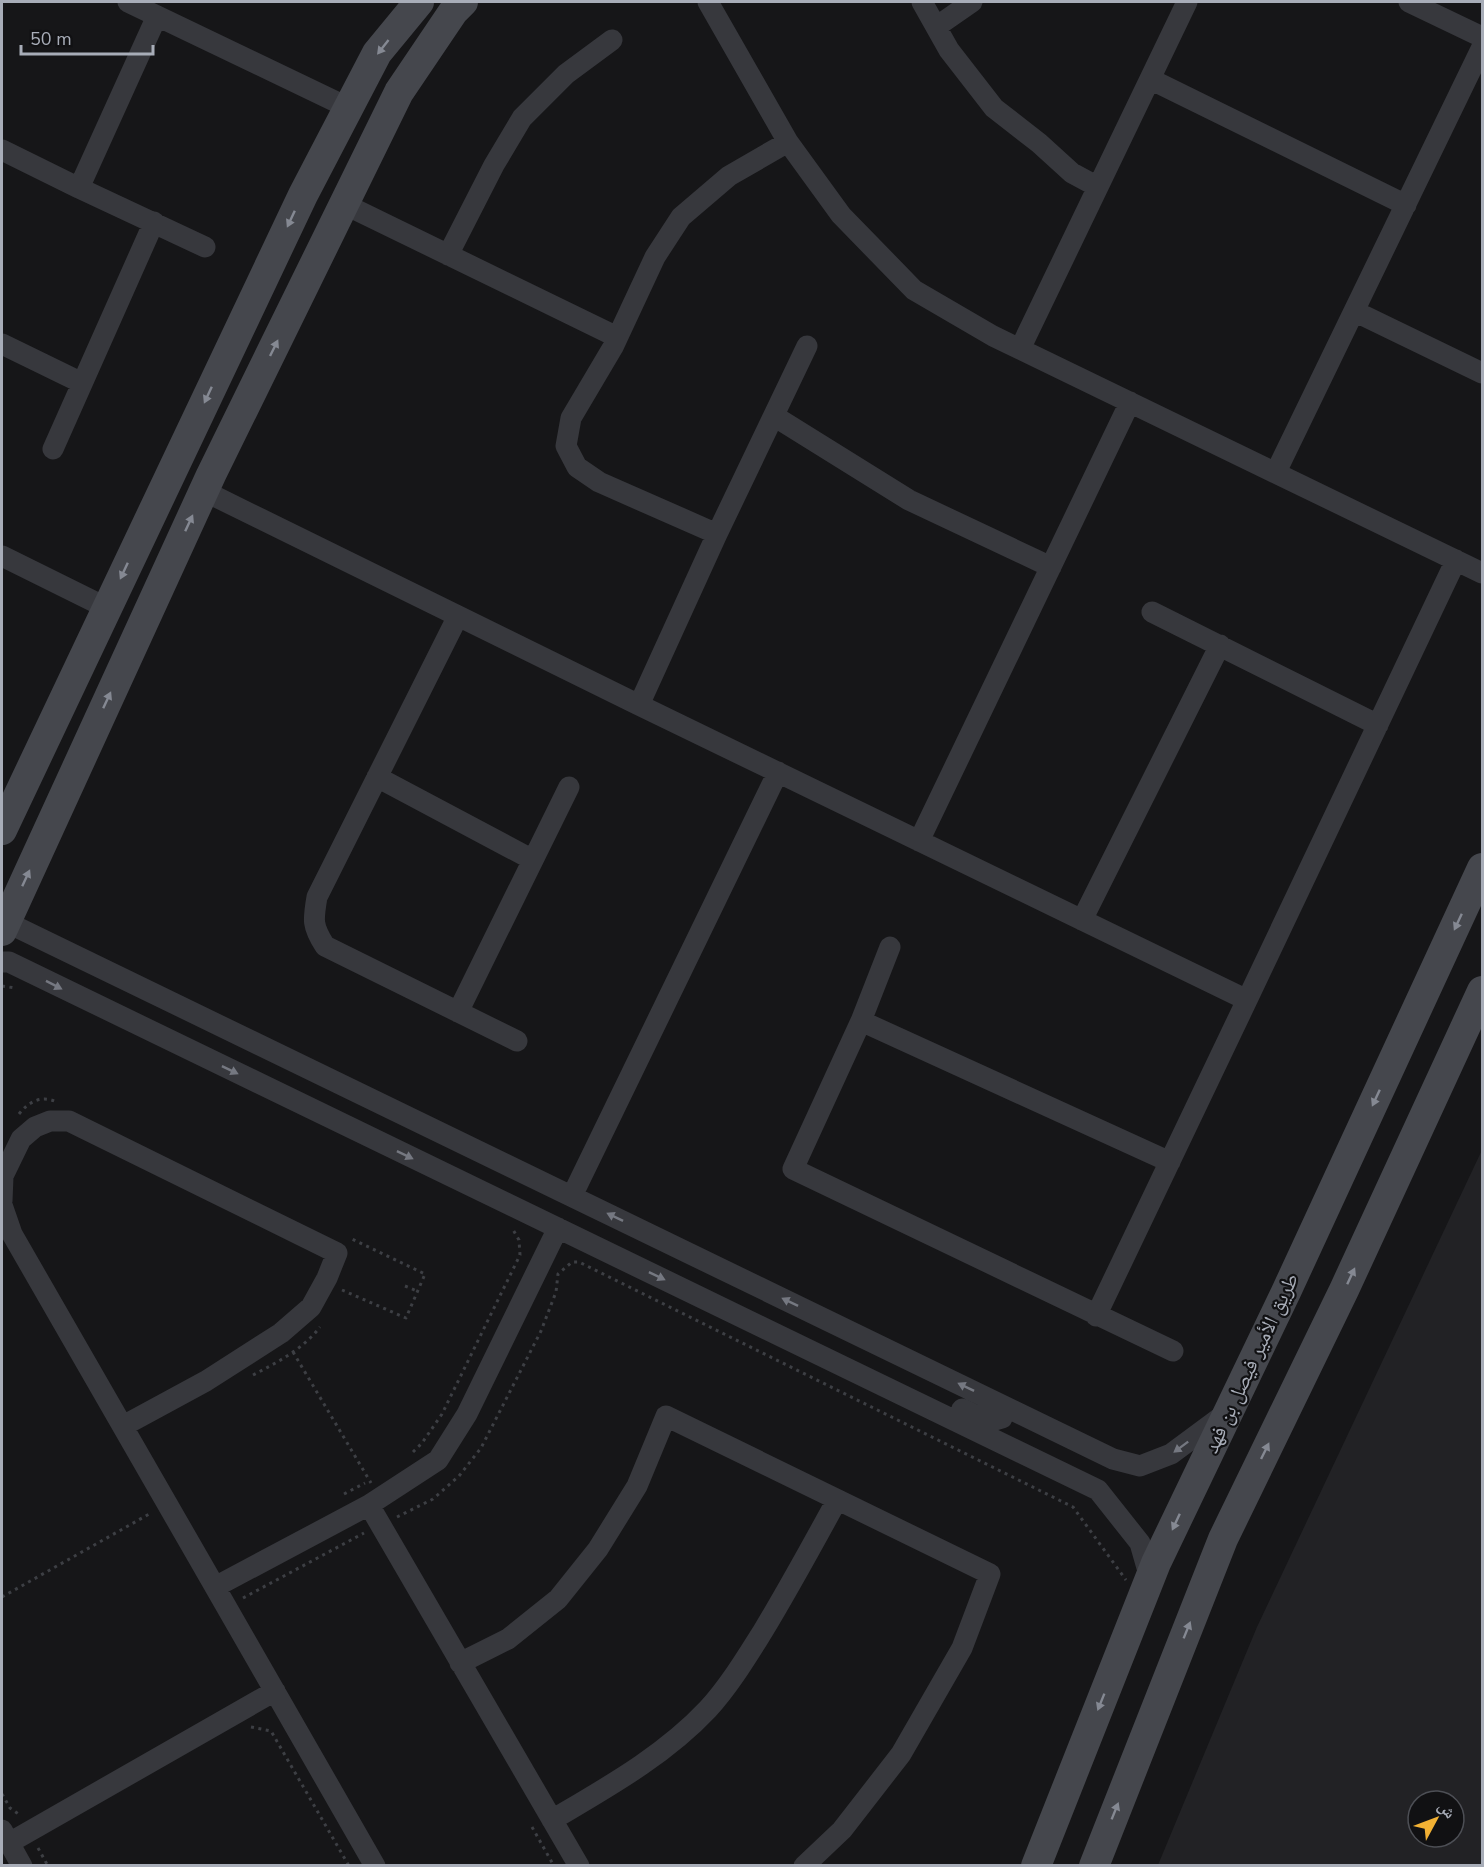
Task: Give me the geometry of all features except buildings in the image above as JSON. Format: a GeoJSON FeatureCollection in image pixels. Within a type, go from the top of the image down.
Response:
{"type":"FeatureCollection","features":[{"type":"Feature","properties":{"kind":"main road"},"geometry":{"type":"LineString","coordinates":[[2,830],[303,195],[377,53],[419,2]]}},
{"type":"Feature","properties":{"kind":"main road"},"geometry":{"type":"LineString","coordinates":[[3,924],[204,490],[399,92],[453,12],[464,2]]}},
{"type":"Feature","properties":{"kind":"main road","name":"طريق الأمير فيصل بن فهد"},"geometry":{"type":"LineString","coordinates":[[1036,1866],[1141,1583],[1228,1412],[1482,868]]}},
{"type":"Feature","properties":{"kind":"main road"},"geometry":{"type":"LineString","coordinates":[[1094,1866],[1223,1539],[1344,1290],[1482,991]]}},
{"type":"Feature","properties":{"kind":"street"},"geometry":{"type":"LineString","coordinates":[[128,2],[349,108]]}},
{"type":"Feature","properties":{"kind":"street"},"geometry":{"type":"LineString","coordinates":[[708,2],[788,142],[841,215],[914,290],[993,336],[1482,573]]}},
{"type":"Feature","properties":{"kind":"street"},"geometry":{"type":"LineString","coordinates":[[922,2],[949,50],[994,108],[1039,143],[1072,173],[1098,187]]}},
{"type":"Feature","properties":{"kind":"street"},"geometry":{"type":"LineString","coordinates":[[936,27],[972,2]]}},
{"type":"Feature","properties":{"kind":"street"},"geometry":{"type":"LineString","coordinates":[[1020,349],[1188,2]]}},
{"type":"Feature","properties":{"kind":"street"},"geometry":{"type":"LineString","coordinates":[[1409,2],[1482,38]]}},
{"type":"Feature","properties":{"kind":"street"},"geometry":{"type":"LineString","coordinates":[[79,188],[157,15]]}},
{"type":"Feature","properties":{"kind":"street"},"geometry":{"type":"LineString","coordinates":[[448,255],[494,165],[522,118],[566,74],[612,40]]}},
{"type":"Feature","properties":{"kind":"street"},"geometry":{"type":"LineString","coordinates":[[1276,472],[1482,47]]}},
{"type":"Feature","properties":{"kind":"street"},"geometry":{"type":"LineString","coordinates":[[1150,79],[1406,205]]}},
{"type":"Feature","properties":{"kind":"street"},"geometry":{"type":"LineString","coordinates":[[717,534],[598,482],[577,467],[566,446],[571,418],[617,337],[655,257],[681,217],[729,176],[788,142]]}},
{"type":"Feature","properties":{"kind":"street"},"geometry":{"type":"LineString","coordinates":[[2,150],[205,247]]}},
{"type":"Feature","properties":{"kind":"street"},"geometry":{"type":"LineString","coordinates":[[344,204],[617,337]]}},
{"type":"Feature","properties":{"kind":"street"},"geometry":{"type":"LineString","coordinates":[[53,448],[154,222]]}},
{"type":"Feature","properties":{"kind":"street"},"geometry":{"type":"LineString","coordinates":[[1354,311],[1482,373]]}},
{"type":"Feature","properties":{"kind":"street"},"geometry":{"type":"LineString","coordinates":[[2,345],[82,383]]}},
{"type":"Feature","properties":{"kind":"street"},"geometry":{"type":"LineString","coordinates":[[639,705],[717,534],[807,346]]}},
{"type":"Feature","properties":{"kind":"street"},"geometry":{"type":"LineString","coordinates":[[919,841],[1130,402]]}},
{"type":"Feature","properties":{"kind":"street"},"geometry":{"type":"LineString","coordinates":[[774,416],[909,500],[1051,567]]}},
{"type":"Feature","properties":{"kind":"street"},"geometry":{"type":"LineString","coordinates":[[204,490],[639,705],[1247,1000]]}},
{"type":"Feature","properties":{"kind":"street"},"geometry":{"type":"LineString","coordinates":[[2,556],[107,608]]}},
{"type":"Feature","properties":{"kind":"street"},"geometry":{"type":"LineString","coordinates":[[1096,1316],[1456,560]]}},
{"type":"Feature","properties":{"kind":"street"},"geometry":{"type":"LineString","coordinates":[[1152,612],[1378,725]]}},
{"type":"Feature","properties":{"kind":"street"},"geometry":{"type":"LineString","coordinates":[[458,616],[317,897],[313,920],[316,932],[325,946],[517,1041]]}},
{"type":"Feature","properties":{"kind":"street"},"geometry":{"type":"LineString","coordinates":[[1082,920],[1220,645]]}},
{"type":"Feature","properties":{"kind":"street"},"geometry":{"type":"LineString","coordinates":[[572,1196],[778,772]]}},
{"type":"Feature","properties":{"kind":"street"},"geometry":{"type":"LineString","coordinates":[[377,777],[533,860]]}},
{"type":"Feature","properties":{"kind":"street"},"geometry":{"type":"LineString","coordinates":[[458,1012],[569,787]]}},
{"type":"Feature","properties":{"kind":"street"},"geometry":{"type":"LineString","coordinates":[[3,924],[572,1196],[1113,1459],[1140,1466],[1171,1454],[1228,1412]]}},
{"type":"Feature","properties":{"kind":"street"},"geometry":{"type":"LineString","coordinates":[[890,947],[861,1021],[793,1169],[1173,1351]]}},
{"type":"Feature","properties":{"kind":"street"},"geometry":{"type":"LineString","coordinates":[[2,962],[9,962],[1098,1490],[1140,1543],[1141,1583]]}},
{"type":"Feature","properties":{"kind":"street"},"geometry":{"type":"LineString","coordinates":[[861,1021],[1170,1162]]}},
{"type":"Feature","properties":{"kind":"street"},"geometry":{"type":"LineString","coordinates":[[123,1426],[206,1381],[281,1333],[311,1307],[327,1278],[337,1252],[69,1121],[50,1121],[35,1127],[21,1138],[3,1176],[2,1203],[12,1234],[375,1866]]}},
{"type":"Feature","properties":{"kind":"street"},"geometry":{"type":"LineString","coordinates":[[215,1587],[373,1494],[438,1460],[467,1414],[558,1228]]}},
{"type":"Feature","properties":{"kind":"street"},"geometry":{"type":"LineString","coordinates":[[890,1389],[925,1393],[986,1420],[995,1421],[1002,1418],[1004,1406]]}},
{"type":"Feature","properties":{"kind":"street"},"geometry":{"type":"LineString","coordinates":[[460,1663],[508,1639],[558,1599],[598,1549],[637,1485],[666,1416],[990,1574],[962,1648],[901,1754],[842,1830],[809,1864]]}},
{"type":"Feature","properties":{"kind":"street"},"geometry":{"type":"LineString","coordinates":[[373,1494],[380,1525],[579,1866]]}},
{"type":"Feature","properties":{"kind":"street"},"geometry":{"type":"LineString","coordinates":[[552,1820],[608,1787],[664,1748],[708,1709],[743,1664],[790,1586],[837,1500]]}},
{"type":"Feature","properties":{"kind":"street"},"geometry":{"type":"LineString","coordinates":[[22,1866],[5,1836],[275,1691]]}},
{"type":"Feature","properties":{"kind":"path"},"geometry":{"type":"LineString","coordinates":[[2,986],[25,989]]}},
{"type":"Feature","properties":{"kind":"path"},"geometry":{"type":"LineString","coordinates":[[14,1121],[24,1107],[36,1099],[51,1099],[61,1103]]}},
{"type":"Feature","properties":{"kind":"path"},"geometry":{"type":"LineString","coordinates":[[408,1456],[422,1443],[442,1414],[520,1255],[519,1240],[513,1229],[502,1224]]}},
{"type":"Feature","properties":{"kind":"path"},"geometry":{"type":"LineString","coordinates":[[341,1293],[343,1289],[406,1318],[424,1274],[352,1239]]}},
{"type":"Feature","properties":{"kind":"path"},"geometry":{"type":"LineString","coordinates":[[227,1607],[432,1499],[459,1476],[481,1448],[541,1331],[556,1292],[558,1274],[572,1262],[579,1262],[1073,1507],[1141,1583]]}},
{"type":"Feature","properties":{"kind":"path"},"geometry":{"type":"LineString","coordinates":[[405,1286],[417,1292]]}},
{"type":"Feature","properties":{"kind":"path"},"geometry":{"type":"LineString","coordinates":[[248,1378],[293,1352],[310,1339],[325,1320]]}},
{"type":"Feature","properties":{"kind":"path"},"geometry":{"type":"LineString","coordinates":[[293,1352],[373,1494],[339,1497]]}},
{"type":"Feature","properties":{"kind":"path"},"geometry":{"type":"LineString","coordinates":[[2,1597],[151,1513],[157,1523]]}},
{"type":"Feature","properties":{"kind":"path"},"geometry":{"type":"LineString","coordinates":[[242,1732],[252,1727],[272,1731],[349,1866]]}},
{"type":"Feature","properties":{"kind":"path"},"geometry":{"type":"LineString","coordinates":[[2,1794],[10,1809],[19,1815],[27,1813]]}},
{"type":"Feature","properties":{"kind":"path"},"geometry":{"type":"LineString","coordinates":[[38,1848],[48,1866]]}},
{"type":"Feature","properties":{"kind":"shaded area"},"geometry":{"type":"Polygon","coordinates":[[[1482,1150],[1482,1865],[1158,1865],[1257,1627],[1482,1150]]]}}]}
